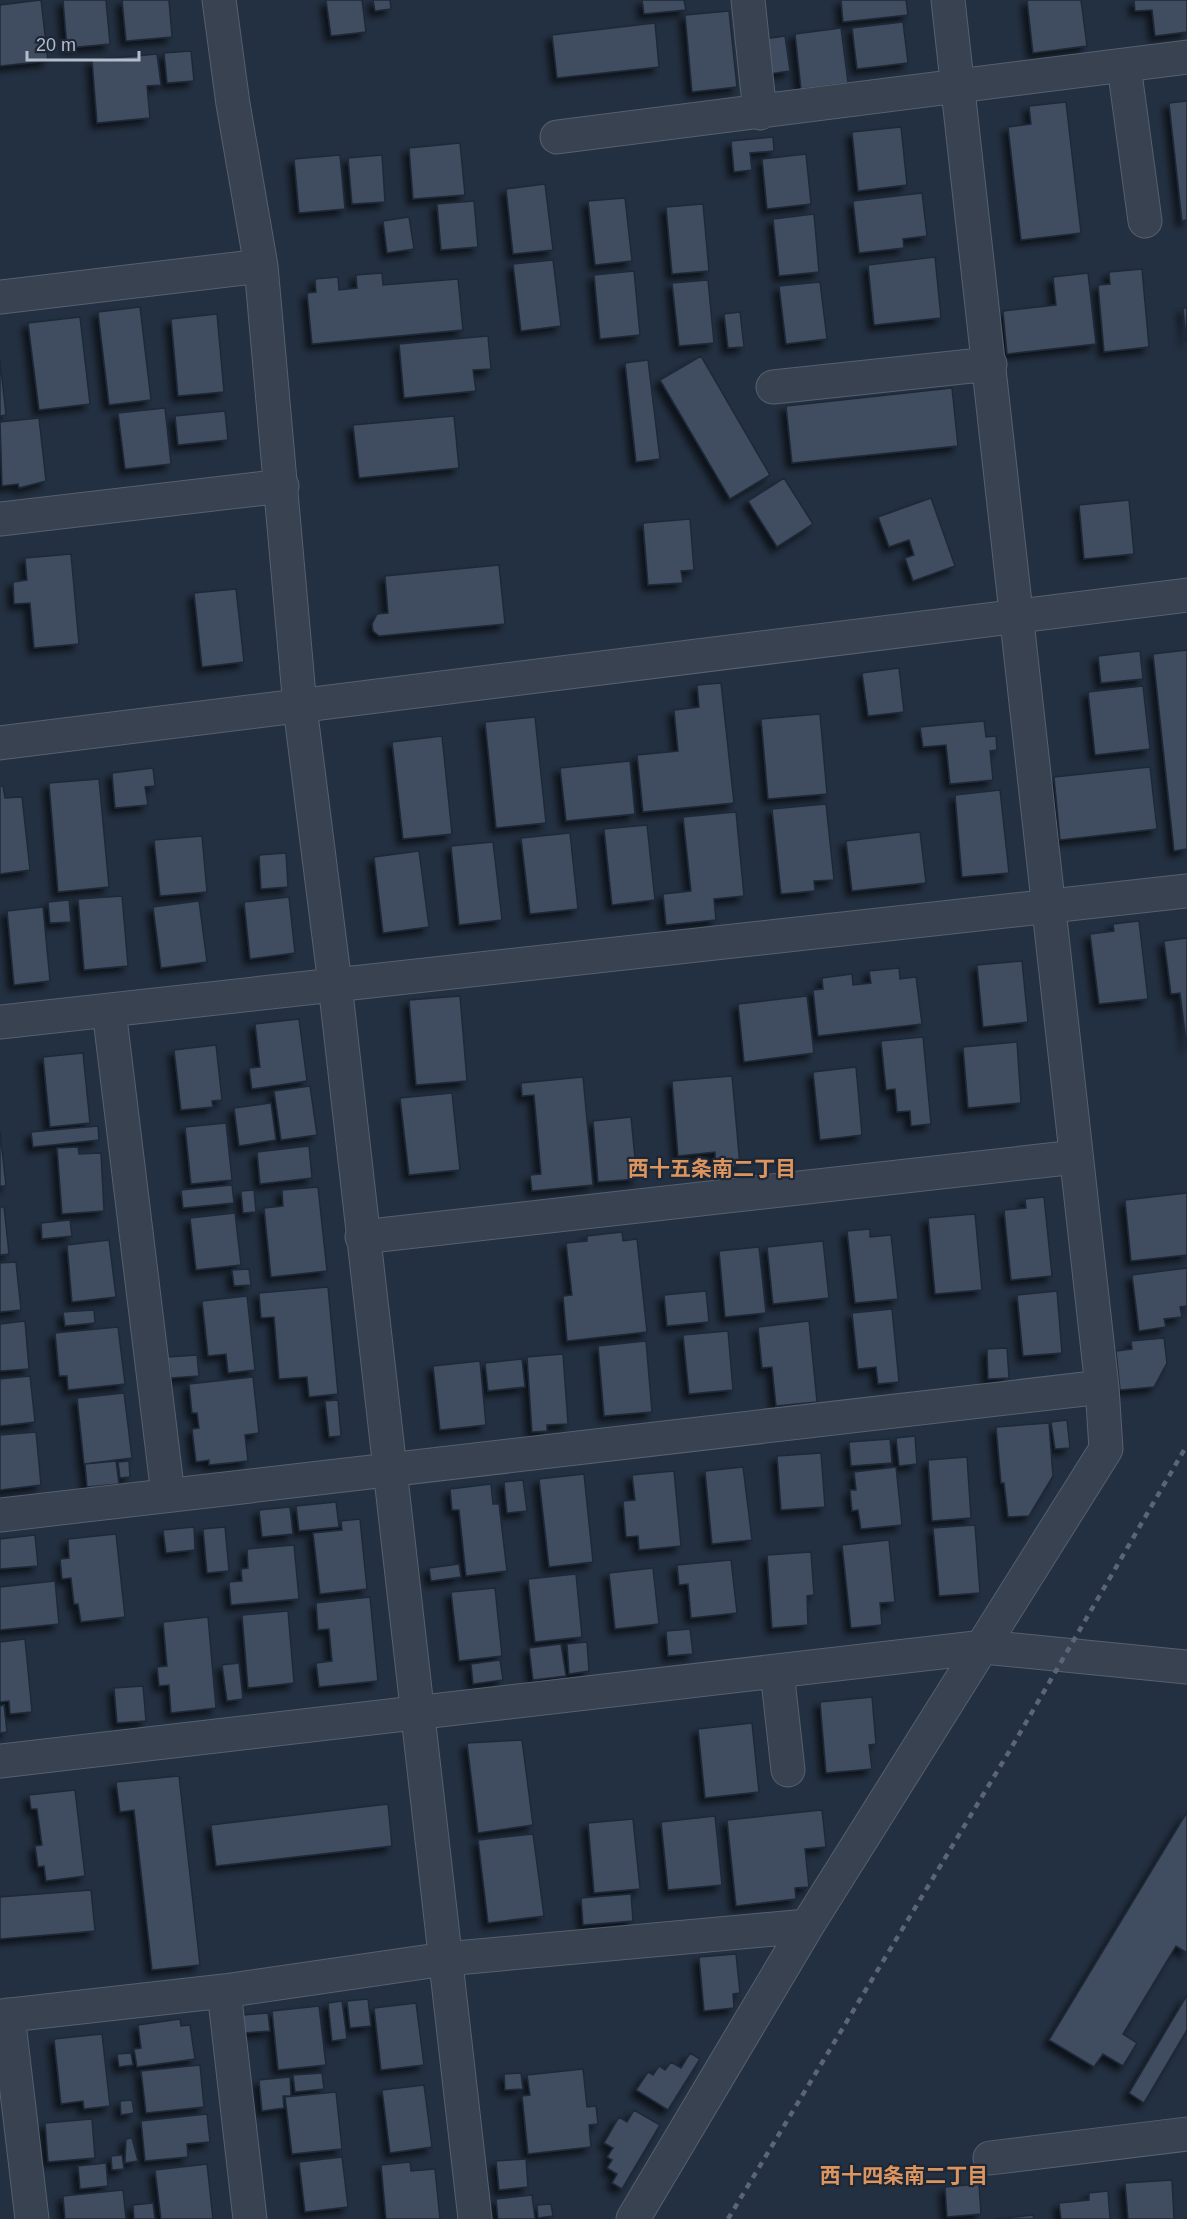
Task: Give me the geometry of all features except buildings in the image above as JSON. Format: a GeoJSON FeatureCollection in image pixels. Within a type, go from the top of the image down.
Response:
{"type":"FeatureCollection","features":[{"type":"Feature","properties":{"kind":"street"},"geometry":{"type":"LineString","coordinates":[[219,0],[233,104],[261,267],[300,707],[334,984],[475,2219]]}},
{"type":"Feature","properties":{"kind":"street"},"geometry":{"type":"LineString","coordinates":[[748,0],[759,113]]}},
{"type":"Feature","properties":{"kind":"street"},"geometry":{"type":"LineString","coordinates":[[633,2219],[807,1926],[1106,1449],[1102,1386],[948,0]]}},
{"type":"Feature","properties":{"kind":"street"},"geometry":{"type":"LineString","coordinates":[[557,137],[1187,57]]}},
{"type":"Feature","properties":{"kind":"street"},"geometry":{"type":"LineString","coordinates":[[1124,66],[1145,221]]}},
{"type":"Feature","properties":{"kind":"street"},"geometry":{"type":"LineString","coordinates":[[0,297],[261,267]]}},
{"type":"Feature","properties":{"kind":"street"},"geometry":{"type":"LineString","coordinates":[[773,387],[990,364]]}},
{"type":"Feature","properties":{"kind":"street"},"geometry":{"type":"LineString","coordinates":[[0,519],[282,486]]}},
{"type":"Feature","properties":{"kind":"street"},"geometry":{"type":"LineString","coordinates":[[0,743],[1187,595]]}},
{"type":"Feature","properties":{"kind":"street"},"geometry":{"type":"LineString","coordinates":[[0,1022],[1187,891]]}},
{"type":"Feature","properties":{"kind":"street"},"geometry":{"type":"LineString","coordinates":[[109,1010],[168,1495]]}},
{"type":"Feature","properties":{"kind":"street"},"geometry":{"type":"LineString","coordinates":[[362,1238],[1076,1156]]}},
{"type":"Feature","properties":{"kind":"street"},"geometry":{"type":"LineString","coordinates":[[0,1515],[1102,1386]]}},
{"type":"Feature","properties":{"kind":"street"},"geometry":{"type":"LineString","coordinates":[[0,1761],[984,1647],[1187,1667]]}},
{"type":"Feature","properties":{"kind":"street"},"geometry":{"type":"LineString","coordinates":[[777,1671],[788,1770]]}},
{"type":"Feature","properties":{"kind":"street"},"geometry":{"type":"LineString","coordinates":[[32,2219],[4,2016],[224,1991],[445,1959],[807,1926]]}},
{"type":"Feature","properties":{"kind":"street"},"geometry":{"type":"LineString","coordinates":[[224,1991],[250,2219]]}},
{"type":"Feature","properties":{"kind":"street"},"geometry":{"type":"LineString","coordinates":[[990,2158],[1187,2134]]}},
{"type":"Feature","properties":{"kind":"railway"},"geometry":{"type":"LineString","coordinates":[[728,2219],[1010,1750],[1187,1445]]}},
{"type":"Feature","properties":{"kind":"district","name":"西十五条南二丁目"},"geometry":{"type":"Point","coordinates":[712,1169]}},
{"type":"Feature","properties":{"kind":"district","name":"西十四条南二丁目"},"geometry":{"type":"Point","coordinates":[904,2176]}}]}
